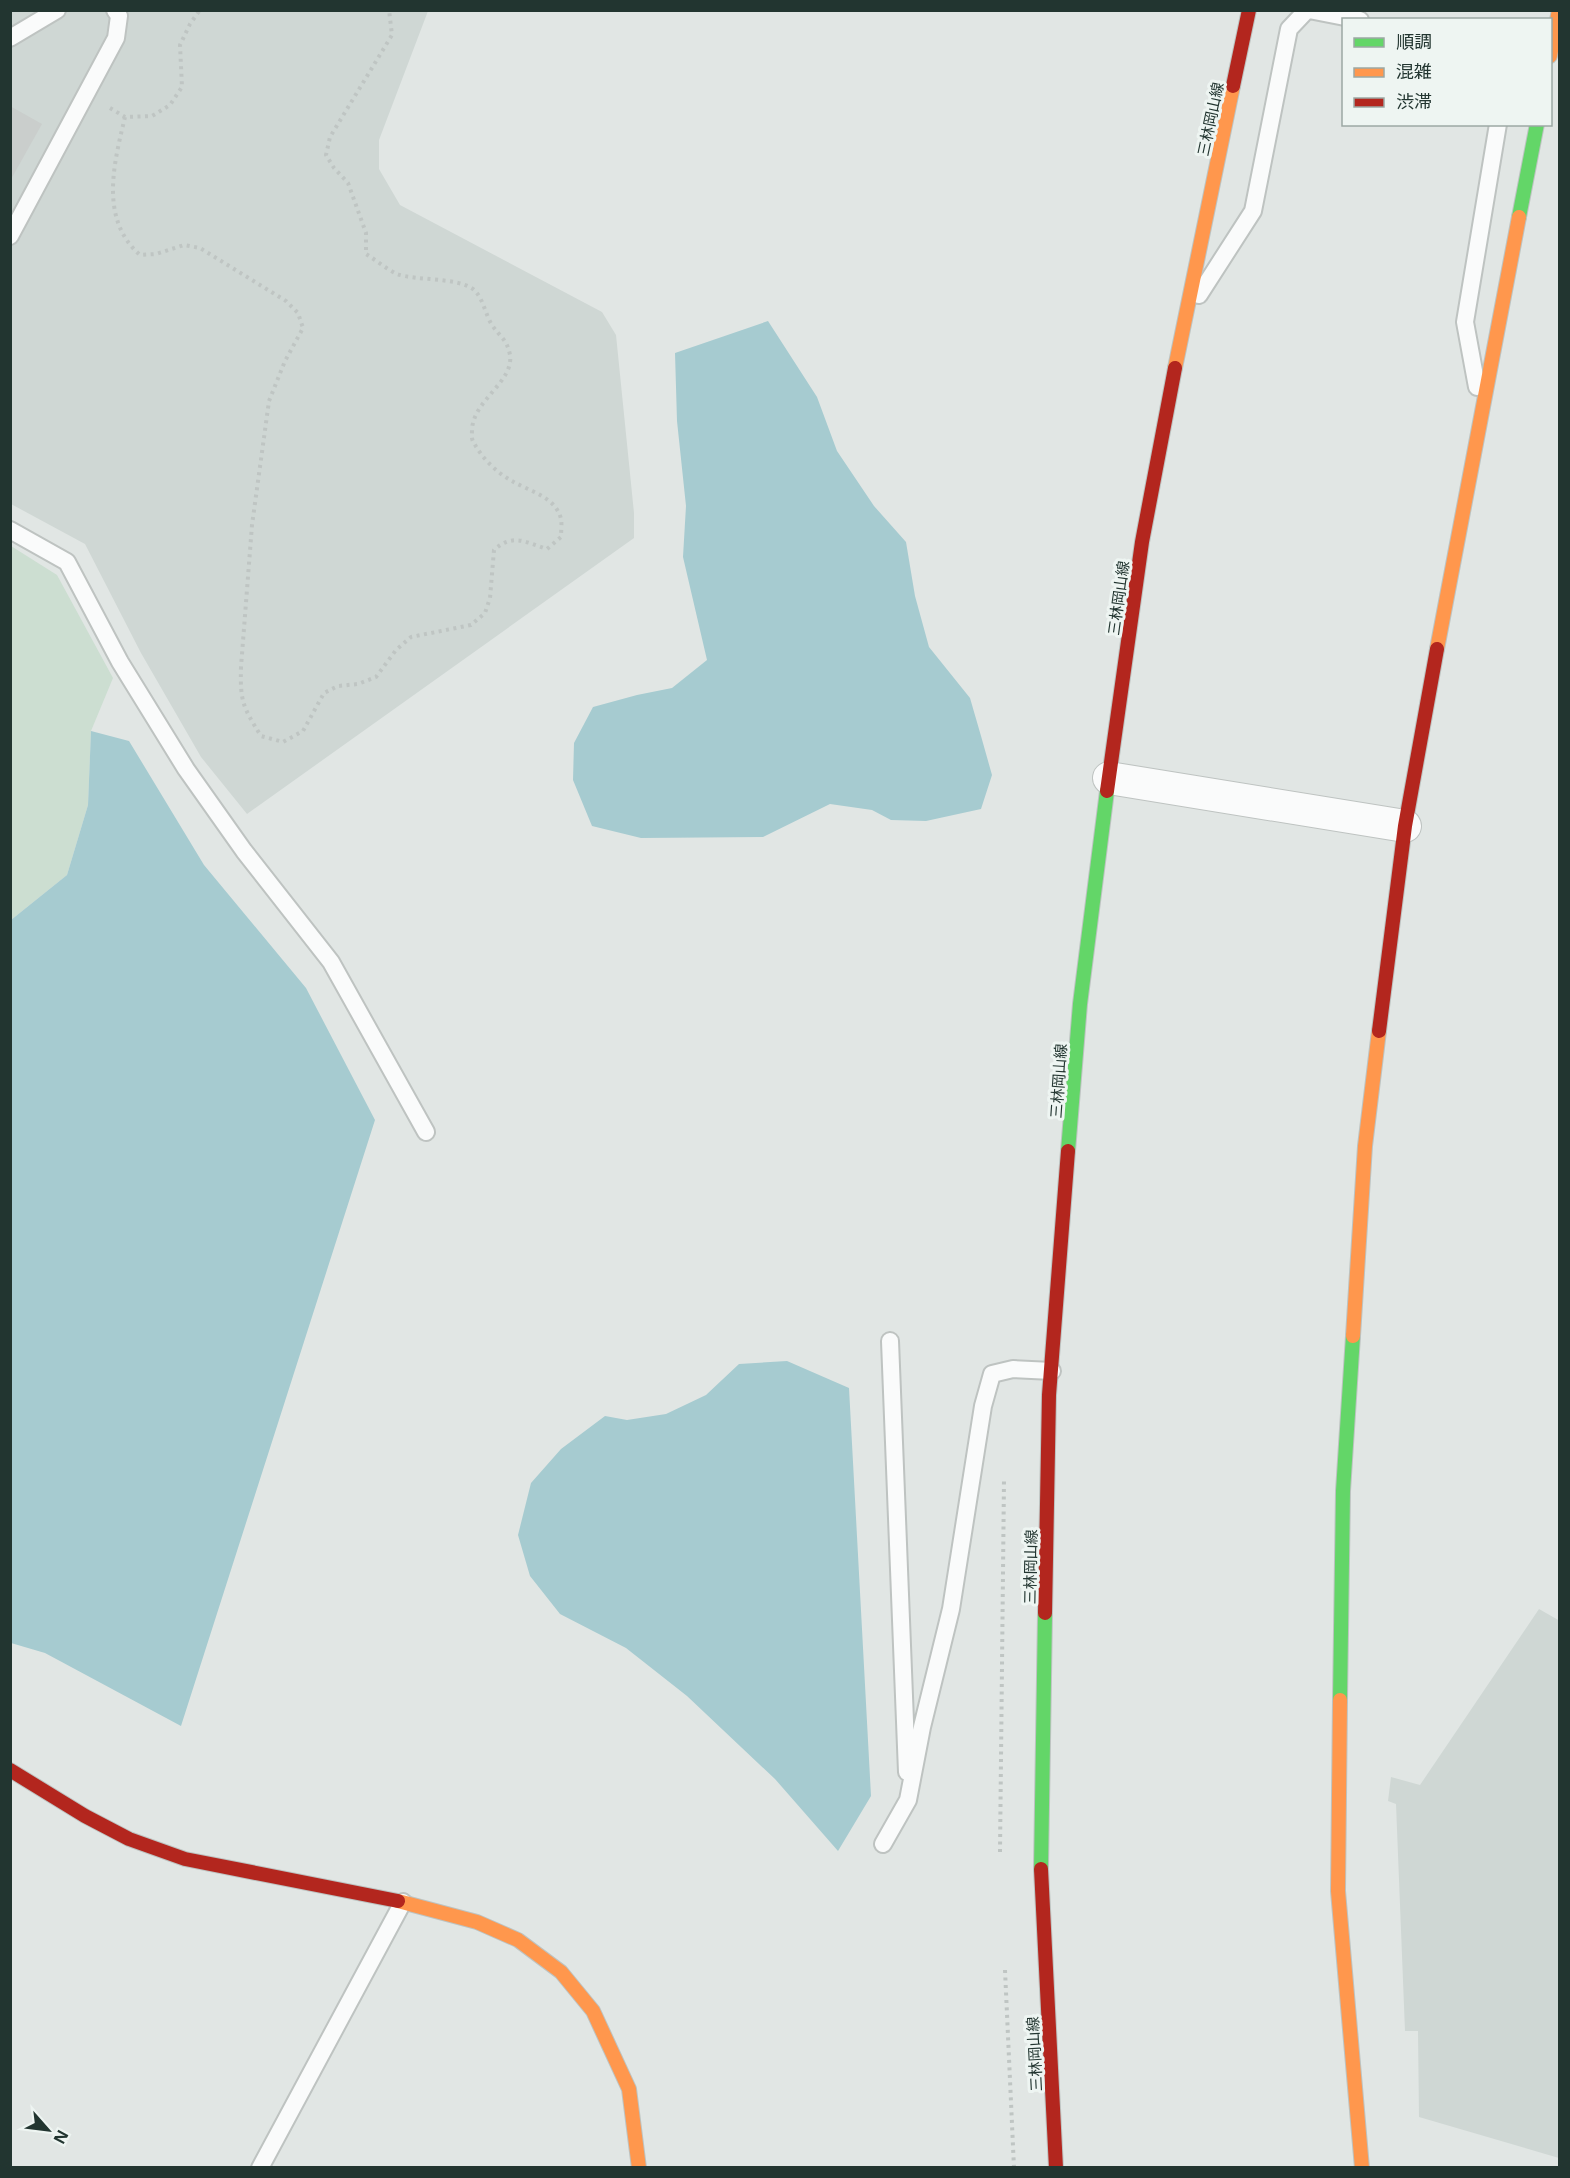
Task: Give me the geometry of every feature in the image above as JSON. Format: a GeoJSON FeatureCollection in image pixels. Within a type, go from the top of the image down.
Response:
{"type":"FeatureCollection","features":[{"type":"Feature","properties":{"kind":"main road","name":"三林岡山線"},"geometry":{"type":"LineString","coordinates":[[1056,2168],[1041,1875],[1049,1395],[1080,1004],[1142,542],[1185,316],[1249,10]]}},
{"type":"Feature","properties":{"kind":"main road"},"geometry":{"type":"LineString","coordinates":[[1552,50],[1559,10]]}},
{"type":"Feature","properties":{"kind":"main road"},"geometry":{"type":"LineString","coordinates":[[1362,2168],[1338,1891],[1343,1491],[1365,1146],[1405,826],[1481,411],[1537,126]]}},
{"type":"Feature","properties":{"kind":"main road"},"geometry":{"type":"LineString","coordinates":[[10,1770],[85,1816],[129,1839],[185,1859],[403,1902],[477,1922],[518,1940],[561,1972],[593,2011],[629,2089],[639,2168]]}},
{"type":"Feature","properties":{"kind":"street"},"geometry":{"type":"LineString","coordinates":[[1109,778],[1405,826]]}},
{"type":"Feature","properties":{"kind":"lane"},"geometry":{"type":"LineString","coordinates":[[10,38],[57,10]]}},
{"type":"Feature","properties":{"kind":"lane"},"geometry":{"type":"LineString","coordinates":[[10,236],[116,38],[119,16],[114,10]]}},
{"type":"Feature","properties":{"kind":"lane"},"geometry":{"type":"LineString","coordinates":[[1185,316],[1253,211],[1289,29],[1308,10],[1350,18]]}},
{"type":"Feature","properties":{"kind":"lane"},"geometry":{"type":"LineString","coordinates":[[1481,411],[1465,322],[1498,126]]}},
{"type":"Feature","properties":{"kind":"lane"},"geometry":{"type":"LineString","coordinates":[[10,530],[67,562],[120,662],[186,769],[244,851],[331,962],[426,1132]]}},
{"type":"Feature","properties":{"kind":"lane"},"geometry":{"type":"LineString","coordinates":[[890,1341],[908,1800]]}},
{"type":"Feature","properties":{"kind":"lane"},"geometry":{"type":"LineString","coordinates":[[883,1844],[908,1800],[922,1727],[951,1609],[983,1406],[992,1374],[1013,1369],[1052,1371]]}},
{"type":"Feature","properties":{"kind":"lane"},"geometry":{"type":"LineString","coordinates":[[260,2168],[403,1902]]}},
{"type":"Feature","properties":{"kind":"path"},"geometry":{"type":"LineString","coordinates":[[200,10],[180,45],[182,87],[170,105],[152,116],[125,117],[114,165],[112,198],[127,244],[140,255],[156,254],[184,245],[200,248],[286,301],[298,312],[303,328],[285,362],[269,401],[252,525],[240,691],[244,710],[261,736],[283,742],[303,732],[324,693],[338,686],[358,684],[376,677],[396,650],[411,637],[471,625],[485,613],[490,598],[494,550],[503,542],[515,539],[547,549],[561,537],[561,518],[552,503],[496,471],[472,440],[472,421],[480,406],[508,371],[510,358],[506,340],[494,328],[482,302],[472,289],[455,283],[397,274],[366,254],[366,233],[348,183],[326,155],[330,137],[392,35],[389,10]]}},
{"type":"Feature","properties":{"kind":"shaded area"},"geometry":{"type":"Polygon","coordinates":[[[10,11],[428,11],[379,140],[379,169],[400,205],[602,312],[616,335],[634,513],[634,538],[247,814],[201,757],[141,653],[85,544],[11,504],[10,11]]]}},
{"type":"Feature","properties":{"kind":"shaded area"},"geometry":{"type":"Polygon","coordinates":[[[1539,1609],[1560,1621],[1559,2158],[1419,2117],[1418,2031],[1405,2031],[1396,1804],[1388,1801],[1391,1777],[1420,1785],[1539,1609]]]}},
{"type":"Feature","properties":{"kind":"green space"},"geometry":{"type":"Polygon","coordinates":[[[11,546],[57,575],[113,678],[91,731],[88,805],[67,875],[11,920],[11,546]]]}},
{"type":"Feature","properties":{"kind":"water"},"geometry":{"type":"Polygon","coordinates":[[[768,321],[817,397],[837,451],[874,506],[906,542],[915,596],[929,647],[970,698],[992,775],[981,809],[926,821],[891,820],[872,810],[830,804],[763,837],[641,838],[592,826],[573,780],[574,743],[593,707],[672,688],[707,660],[683,557],[686,506],[677,421],[675,353],[768,321]]]}},
{"type":"Feature","properties":{"kind":"water"},"geometry":{"type":"Polygon","coordinates":[[[91,731],[129,741],[204,865],[306,988],[375,1120],[181,1726],[45,1653],[11,1643],[11,920],[67,875],[88,805],[91,731]]]}},
{"type":"Feature","properties":{"kind":"water"},"geometry":{"type":"Polygon","coordinates":[[[787,1361],[849,1388],[871,1796],[838,1851],[775,1779],[687,1696],[626,1648],[560,1614],[530,1576],[518,1535],[531,1483],[561,1449],[605,1416],[627,1420],[666,1414],[706,1395],[739,1364],[787,1361]]]}},
{"type":"Feature","properties":{"kind":"building"},"geometry":{"type":"Polygon","coordinates":[[[10,106],[42,124],[10,181],[10,106]]]}},
{"type":"Feature","properties":{"kind":"traffic: fast"},"geometry":{"type":"LineString","coordinates":[[1519,217],[1537,126]]}},
{"type":"Feature","properties":{"kind":"traffic: fast"},"geometry":{"type":"LineString","coordinates":[[1068,1151],[1080,1004],[1107,791]]}},
{"type":"Feature","properties":{"kind":"traffic: fast"},"geometry":{"type":"LineString","coordinates":[[1340,1700],[1343,1491],[1353,1336]]}},
{"type":"Feature","properties":{"kind":"traffic: fast"},"geometry":{"type":"LineString","coordinates":[[1041,1869],[1045,1613]]}},
{"type":"Feature","properties":{"kind":"traffic: slow"},"geometry":{"type":"LineString","coordinates":[[1552,46],[1559,10]]}},
{"type":"Feature","properties":{"kind":"traffic: slow"},"geometry":{"type":"LineString","coordinates":[[1175,368],[1233,86]]}},
{"type":"Feature","properties":{"kind":"traffic: slow"},"geometry":{"type":"LineString","coordinates":[[1437,649],[1519,217]]}},
{"type":"Feature","properties":{"kind":"traffic: slow"},"geometry":{"type":"LineString","coordinates":[[1353,1336],[1365,1146],[1379,1031]]}},
{"type":"Feature","properties":{"kind":"traffic: slow"},"geometry":{"type":"LineString","coordinates":[[1340,1700],[1338,1891],[1362,2168]]}},
{"type":"Feature","properties":{"kind":"traffic: slow"},"geometry":{"type":"LineString","coordinates":[[398,1901],[477,1922],[518,1940],[561,1972],[593,2011],[629,2089],[639,2168]]}},
{"type":"Feature","properties":{"kind":"traffic: jam"},"geometry":{"type":"LineString","coordinates":[[1233,86],[1249,10]]}},
{"type":"Feature","properties":{"kind":"traffic: jam"},"geometry":{"type":"LineString","coordinates":[[1107,791],[1142,542],[1175,368]]}},
{"type":"Feature","properties":{"kind":"traffic: jam"},"geometry":{"type":"LineString","coordinates":[[1379,1031],[1405,826],[1437,649]]}},
{"type":"Feature","properties":{"kind":"traffic: jam"},"geometry":{"type":"LineString","coordinates":[[1045,1613],[1049,1395],[1068,1151]]}},
{"type":"Feature","properties":{"kind":"traffic: jam"},"geometry":{"type":"LineString","coordinates":[[10,1770],[85,1816],[129,1839],[185,1859],[398,1901]]}},
{"type":"Feature","properties":{"kind":"traffic: jam"},"geometry":{"type":"LineString","coordinates":[[1041,1869],[1056,2168]]}}]}
